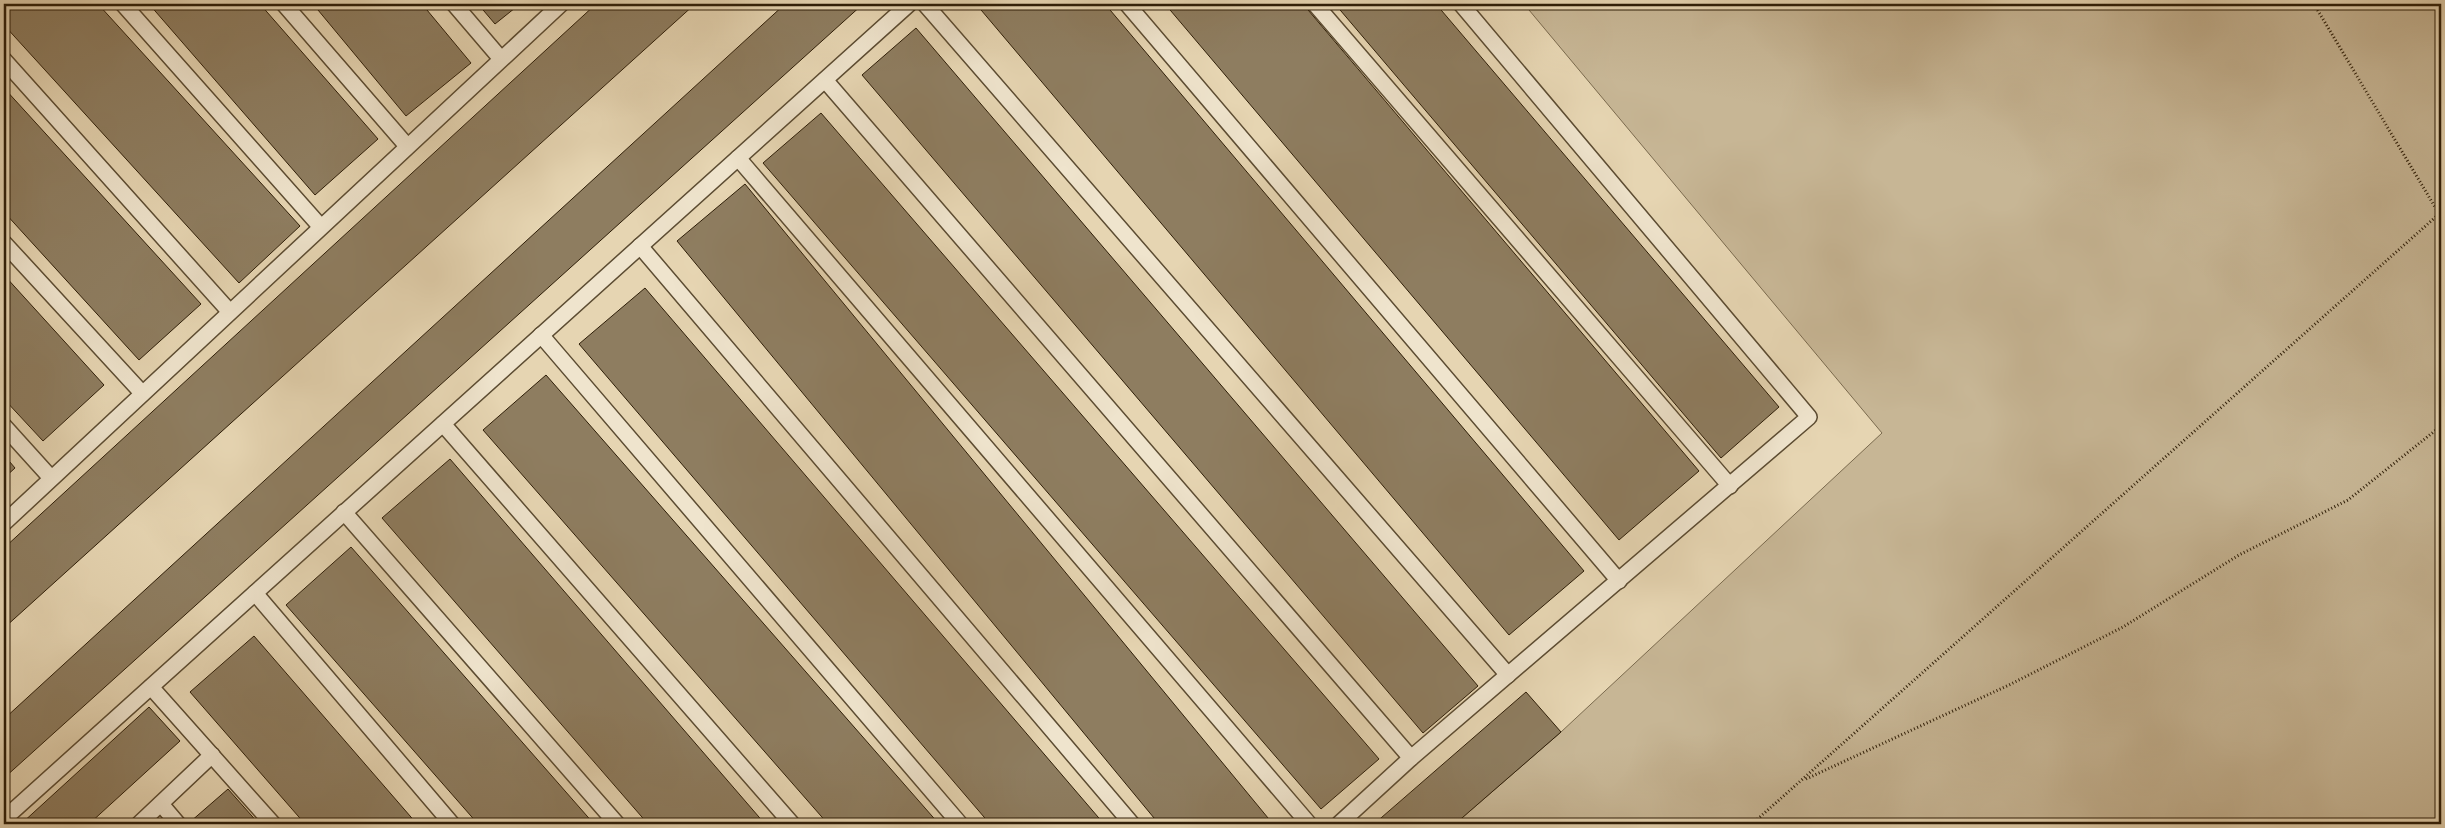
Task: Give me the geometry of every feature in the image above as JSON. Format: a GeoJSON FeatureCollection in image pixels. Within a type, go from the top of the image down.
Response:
{"type":"FeatureCollection","features":[{"type":"Feature","properties":{"kind":"lane"},"geometry":{"type":"LineString","coordinates":[[123,4],[320,226]]}},
{"type":"Feature","properties":{"kind":"lane"},"geometry":{"type":"LineString","coordinates":[[284,4],[407,146]]}},
{"type":"Feature","properties":{"kind":"lane"},"geometry":{"type":"LineString","coordinates":[[454,4],[501,59]]}},
{"type":"Feature","properties":{"kind":"lane"},"geometry":{"type":"LineString","coordinates":[[4,523],[320,226],[561,4]]}},
{"type":"Feature","properties":{"kind":"lane"},"geometry":{"type":"LineString","coordinates":[[4,819],[909,4]]}},
{"type":"Feature","properties":{"kind":"lane"},"geometry":{"type":"LineString","coordinates":[[925,4],[1508,675]]}},
{"type":"Feature","properties":{"kind":"lane"},"geometry":{"type":"LineString","coordinates":[[1127,4],[1619,581]]}},
{"type":"Feature","properties":{"kind":"lane"},"geometry":{"type":"LineString","coordinates":[[1315,4],[1730,486]]}},
{"type":"Feature","properties":{"kind":"lane"},"geometry":{"type":"LineString","coordinates":[[1339,824],[1411,758],[1809,417],[1461,4]]}},
{"type":"Feature","properties":{"kind":"lane"},"geometry":{"type":"LineString","coordinates":[[4,60],[230,310]]}},
{"type":"Feature","properties":{"kind":"lane"},"geometry":{"type":"LineString","coordinates":[[825,80],[1411,758]]}},
{"type":"Feature","properties":{"kind":"lane"},"geometry":{"type":"LineString","coordinates":[[738,158],[1309,824]]}},
{"type":"Feature","properties":{"kind":"lane"},"geometry":{"type":"LineString","coordinates":[[4,243],[142,393]]}},
{"type":"Feature","properties":{"kind":"lane"},"geometry":{"type":"LineString","coordinates":[[640,246],[1132,824]]}},
{"type":"Feature","properties":{"kind":"lane"},"geometry":{"type":"LineString","coordinates":[[541,335],[960,824]]}},
{"type":"Feature","properties":{"kind":"lane"},"geometry":{"type":"LineString","coordinates":[[443,424],[792,824]]}},
{"type":"Feature","properties":{"kind":"lane"},"geometry":{"type":"LineString","coordinates":[[4,426],[51,478]]}},
{"type":"Feature","properties":{"kind":"lane"},"geometry":{"type":"LineString","coordinates":[[344,512],[617,824]]}},
{"type":"Feature","properties":{"kind":"lane"},"geometry":{"type":"LineString","coordinates":[[254,593],[452,824]]}},
{"type":"Feature","properties":{"kind":"lane"},"geometry":{"type":"LineString","coordinates":[[151,686],[273,824]]}},
{"type":"Feature","properties":{"kind":"lane"},"geometry":{"type":"LineString","coordinates":[[139,824],[212,755]]}},
{"type":"Feature","properties":{"kind":"lane"},"geometry":{"type":"LineString","coordinates":[[161,804],[178,824]]}},
{"type":"Feature","properties":{"kind":"path"},"geometry":{"type":"LineString","coordinates":[[1752,824],[2440,216],[2314,4]]}},
{"type":"Feature","properties":{"kind":"path"},"geometry":{"type":"LineString","coordinates":[[1800,782],[1879,743],[2008,685],[2123,627],[2238,555],[2348,500],[2441,426]]}},
{"type":"Feature","properties":{"kind":"shaded area"},"geometry":{"type":"Polygon","coordinates":[[[1524,4],[2441,4],[2441,824],[1455,824],[1561,732],[1882,433],[1524,4]]]}},
{"type":"Feature","properties":{"kind":"building"},"geometry":{"type":"Polygon","coordinates":[[[4,4],[98,4],[300,226],[239,283],[4,25],[4,4]]]}},
{"type":"Feature","properties":{"kind":"building"},"geometry":{"type":"Polygon","coordinates":[[[149,4],[260,4],[378,139],[315,195],[149,4]]]}},
{"type":"Feature","properties":{"kind":"building"},"geometry":{"type":"Polygon","coordinates":[[[313,4],[422,4],[471,63],[406,116],[313,4]]]}},
{"type":"Feature","properties":{"kind":"building"},"geometry":{"type":"Polygon","coordinates":[[[478,4],[520,4],[495,24],[478,4]]]}},
{"type":"Feature","properties":{"kind":"building"},"geometry":{"type":"Polygon","coordinates":[[[596,4],[695,4],[4,628],[4,548],[596,4]]]}},
{"type":"Feature","properties":{"kind":"building"},"geometry":{"type":"Polygon","coordinates":[[[785,4],[863,4],[4,778],[4,719],[785,4]]]}},
{"type":"Feature","properties":{"kind":"building"},"geometry":{"type":"Polygon","coordinates":[[[976,4],[1105,4],[1584,571],[1509,635],[976,4]]]}},
{"type":"Feature","properties":{"kind":"building"},"geometry":{"type":"Polygon","coordinates":[[[1165,4],[1303,4],[1699,471],[1619,540],[1165,4]]]}},
{"type":"Feature","properties":{"kind":"building"},"geometry":{"type":"Polygon","coordinates":[[[1335,4],[1436,4],[1779,407],[1721,458],[1335,4]]]}},
{"type":"Feature","properties":{"kind":"building"},"geometry":{"type":"Polygon","coordinates":[[[916,28],[1478,686],[1423,733],[862,75],[916,28]]]}},
{"type":"Feature","properties":{"kind":"building"},"geometry":{"type":"Polygon","coordinates":[[[4,88],[201,304],[139,360],[4,212],[4,88]]]}},
{"type":"Feature","properties":{"kind":"building"},"geometry":{"type":"Polygon","coordinates":[[[821,113],[1379,759],[1321,809],[763,163],[821,113]]]}},
{"type":"Feature","properties":{"kind":"building"},"geometry":{"type":"Polygon","coordinates":[[[745,184],[1273,824],[1159,824],[677,241],[745,184]]]}},
{"type":"Feature","properties":{"kind":"building"},"geometry":{"type":"Polygon","coordinates":[[[4,275],[104,385],[43,441],[4,399],[4,275]]]}},
{"type":"Feature","properties":{"kind":"building"},"geometry":{"type":"Polygon","coordinates":[[[645,288],[1104,824],[990,824],[579,344],[645,288]]]}},
{"type":"Feature","properties":{"kind":"building"},"geometry":{"type":"Polygon","coordinates":[[[546,375],[939,824],[828,824],[483,430],[546,375]]]}},
{"type":"Feature","properties":{"kind":"building"},"geometry":{"type":"Polygon","coordinates":[[[4,455],[15,468],[4,478],[4,455]]]}},
{"type":"Feature","properties":{"kind":"building"},"geometry":{"type":"Polygon","coordinates":[[[450,459],[765,824],[648,824],[382,518],[450,459]]]}},
{"type":"Feature","properties":{"kind":"building"},"geometry":{"type":"Polygon","coordinates":[[[351,547],[594,824],[478,824],[286,605],[351,547]]]}},
{"type":"Feature","properties":{"kind":"building"},"geometry":{"type":"Polygon","coordinates":[[[254,636],[417,824],[305,824],[190,692],[254,636]]]}},
{"type":"Feature","properties":{"kind":"building"},"geometry":{"type":"Polygon","coordinates":[[[1526,692],[1561,732],[1455,824],[1374,824],[1526,692]]]}},
{"type":"Feature","properties":{"kind":"building"},"geometry":{"type":"Polygon","coordinates":[[[149,707],[180,741],[89,824],[21,824],[149,707]]]}},
{"type":"Feature","properties":{"kind":"building"},"geometry":{"type":"Polygon","coordinates":[[[228,789],[259,824],[192,824],[190,822],[228,789]]]}}]}
